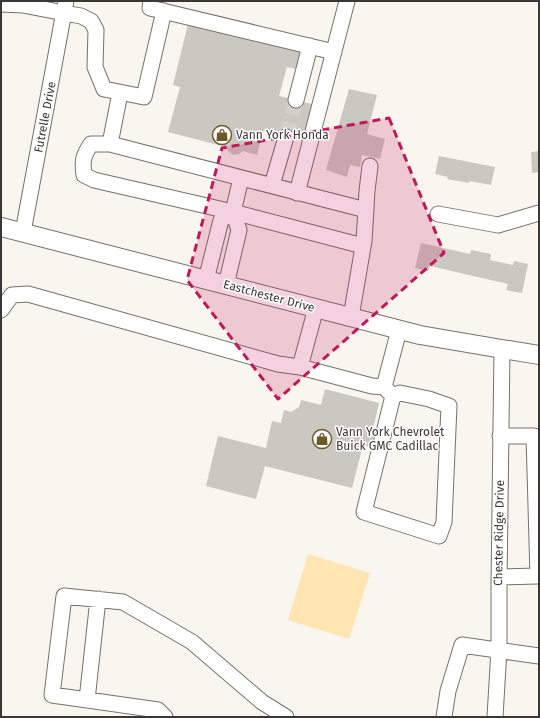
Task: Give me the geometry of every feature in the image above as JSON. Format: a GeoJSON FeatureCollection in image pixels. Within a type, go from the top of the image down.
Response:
{"type":"FeatureCollection","features":[{"type":"Feature","properties":{"kind":"main road","name":"Eastchester Drive"},"geometry":{"type":"LineString","coordinates":[[1,227],[420,335],[502,350],[539,355]]}},
{"type":"Feature","properties":{"kind":"street"},"geometry":{"type":"LineString","coordinates":[[151,1],[150,8],[334,52]]}},
{"type":"Feature","properties":{"kind":"street"},"geometry":{"type":"LineString","coordinates":[[297,193],[347,1]]}},
{"type":"Feature","properties":{"kind":"street"},"geometry":{"type":"LineString","coordinates":[[1,4],[65,7],[90,21],[96,30],[95,68],[104,89],[144,97],[164,11]]}},
{"type":"Feature","properties":{"kind":"street","name":"Futrelle Drive"},"geometry":{"type":"LineString","coordinates":[[23,232],[65,7]]}},
{"type":"Feature","properties":{"kind":"street"},"geometry":{"type":"LineString","coordinates":[[296,100],[310,46]]}},
{"type":"Feature","properties":{"kind":"street"},"geometry":{"type":"LineString","coordinates":[[110,144],[120,93]]}},
{"type":"Feature","properties":{"kind":"street"},"geometry":{"type":"LineString","coordinates":[[272,185],[286,137]]}},
{"type":"Feature","properties":{"kind":"street"},"geometry":{"type":"LineString","coordinates":[[363,246],[233,212],[94,180],[84,175],[83,164],[85,153],[91,144],[110,144],[366,210]]}},
{"type":"Feature","properties":{"kind":"street"},"geometry":{"type":"LineString","coordinates":[[351,317],[363,246],[370,166]]}},
{"type":"Feature","properties":{"kind":"street"},"geometry":{"type":"LineString","coordinates":[[226,285],[238,230],[233,212],[241,178]]}},
{"type":"Feature","properties":{"kind":"street"},"geometry":{"type":"LineString","coordinates":[[206,280],[221,220],[233,212]]}},
{"type":"Feature","properties":{"kind":"street"},"geometry":{"type":"LineString","coordinates":[[438,214],[498,226],[539,213]]}},
{"type":"Feature","properties":{"kind":"street"},"geometry":{"type":"LineString","coordinates":[[1,310],[12,295],[28,294],[278,364],[300,368],[372,386],[388,391],[400,394],[430,399],[449,406],[444,522],[439,536],[364,512],[388,391],[399,330]]}},
{"type":"Feature","properties":{"kind":"street"},"geometry":{"type":"LineString","coordinates":[[300,368],[316,308]]}},
{"type":"Feature","properties":{"kind":"street","name":"Chester Ridge Drive"},"geometry":{"type":"LineString","coordinates":[[496,717],[500,649],[499,577],[502,350]]}},
{"type":"Feature","properties":{"kind":"street"},"geometry":{"type":"LineString","coordinates":[[499,577],[538,576],[534,436],[500,436]]}},
{"type":"Feature","properties":{"kind":"street"},"geometry":{"type":"LineString","coordinates":[[165,717],[158,710],[52,695],[64,596],[123,602],[192,642],[262,702],[286,717]]}},
{"type":"Feature","properties":{"kind":"street"},"geometry":{"type":"LineString","coordinates":[[87,700],[98,599]]}},
{"type":"Feature","properties":{"kind":"street"},"geometry":{"type":"LineString","coordinates":[[444,717],[448,691],[462,645],[500,649],[539,656]]}},
{"type":"Feature","properties":{"kind":"highlighted area"},"geometry":{"type":"Polygon","coordinates":[[[389,118],[444,253],[278,399],[187,280],[222,148],[389,118]]]}},
{"type":"Feature","properties":{"kind":"shaded area"},"geometry":{"type":"Polygon","coordinates":[[[308,554],[370,573],[349,639],[288,620],[308,554]]]}},
{"type":"Feature","properties":{"kind":"building"},"geometry":{"type":"Polygon","coordinates":[[[188,24],[300,51],[296,69],[287,67],[279,96],[312,104],[303,141],[263,131],[257,155],[243,151],[239,154],[233,155],[226,147],[168,132],[180,87],[173,85],[188,24]]]}},
{"type":"Feature","properties":{"kind":"building"},"geometry":{"type":"Polygon","coordinates":[[[349,89],[377,95],[367,134],[385,139],[380,159],[362,155],[360,167],[350,165],[347,177],[326,170],[349,89]]]}},
{"type":"Feature","properties":{"kind":"building"},"geometry":{"type":"Polygon","coordinates":[[[539,151],[539,172],[532,173],[531,152],[539,151]]]}},
{"type":"Feature","properties":{"kind":"building"},"geometry":{"type":"Polygon","coordinates":[[[439,156],[495,167],[491,185],[447,179],[448,177],[435,174],[439,156]]]}},
{"type":"Feature","properties":{"kind":"building"},"geometry":{"type":"Polygon","coordinates":[[[421,243],[470,254],[471,250],[491,254],[490,260],[513,265],[514,261],[528,264],[522,293],[506,290],[508,284],[430,266],[428,271],[415,268],[421,243]]]}},
{"type":"Feature","properties":{"kind":"building"},"geometry":{"type":"Polygon","coordinates":[[[325,389],[379,403],[373,429],[378,430],[373,448],[363,445],[352,488],[265,466],[256,499],[206,486],[218,436],[266,448],[272,421],[281,423],[284,410],[291,412],[299,407],[301,400],[321,405],[325,389]]]}},
{"type":"Feature","properties":{"kind":"tunnel"},"geometry":{"type":"LineString","coordinates":[[286,137],[296,100]]}},
{"type":"Feature","properties":{"kind":"place","name":"Vann York Honda"},"geometry":{"type":"Point","coordinates":[222,135]}},
{"type":"Feature","properties":{"kind":"place","name":"Vann York Chevrolet Buick GMC Cadillac"},"geometry":{"type":"Point","coordinates":[322,439]}}]}
